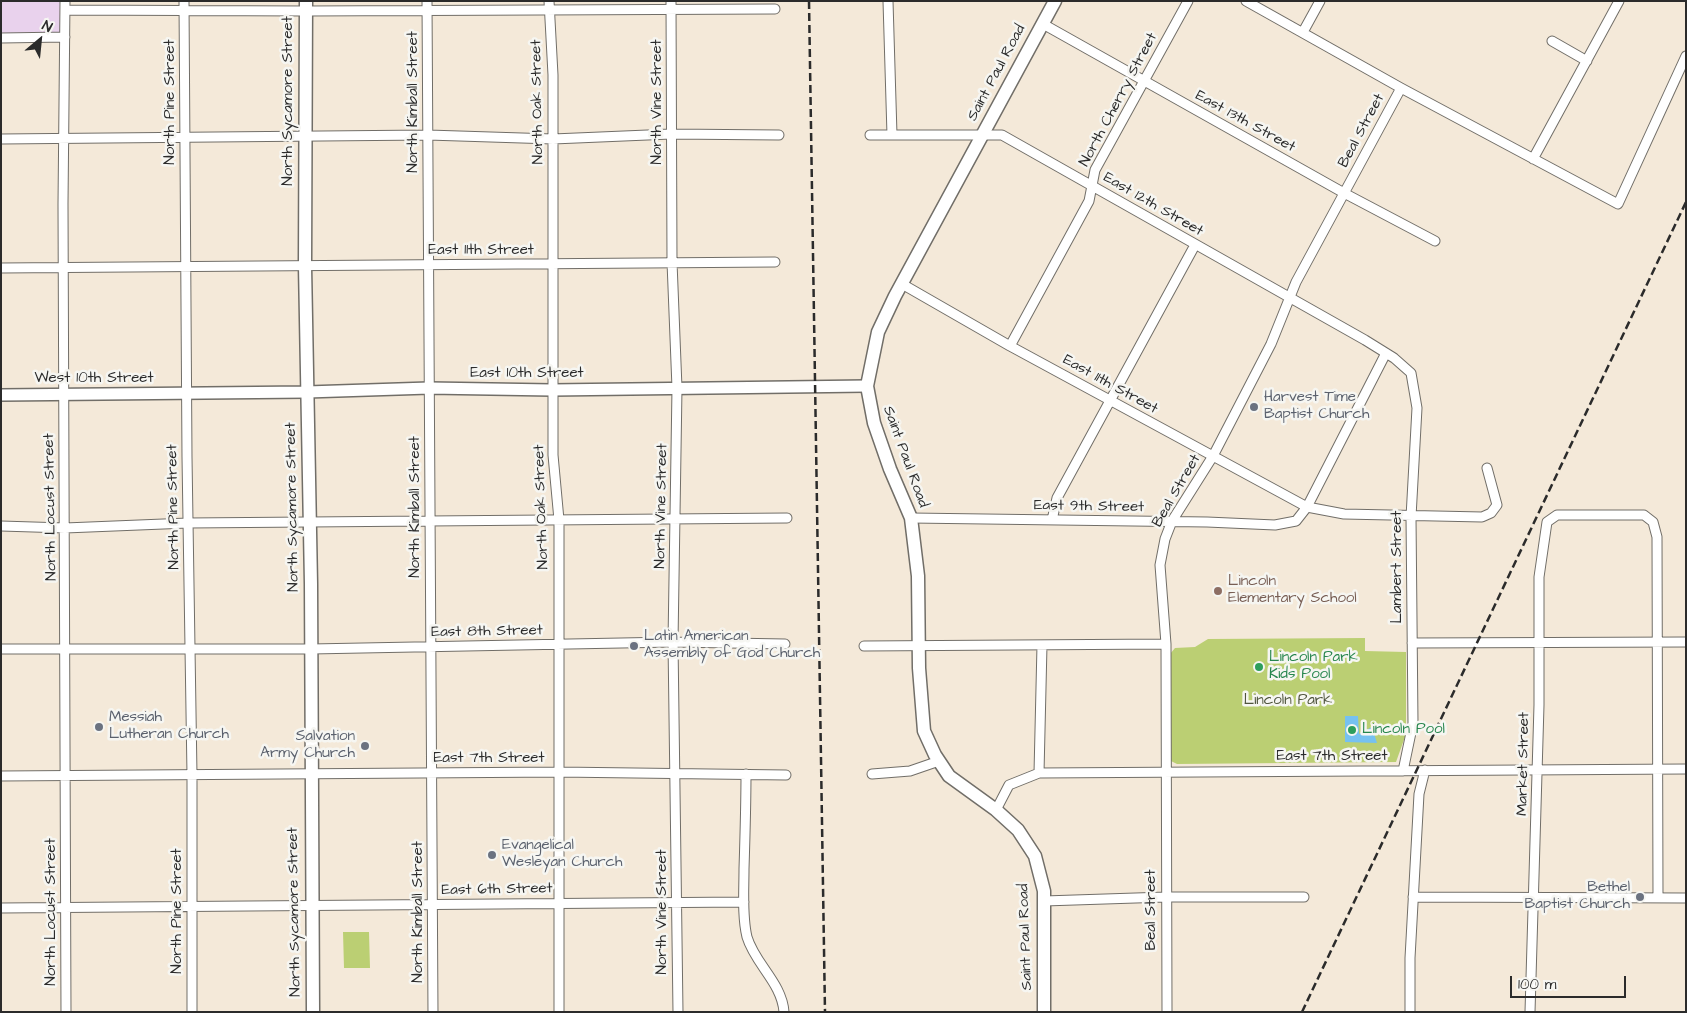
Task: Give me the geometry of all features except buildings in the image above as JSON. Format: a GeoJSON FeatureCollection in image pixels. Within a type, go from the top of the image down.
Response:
{"type":"FeatureCollection","features":[{"type":"Feature","properties":{"kind":"main road","name":"Saint Paul Road"},"geometry":{"type":"LineString","coordinates":[[1044,1012],[1044,891],[1035,856],[1018,830],[996,810],[949,776],[939,762],[924,731],[919,645],[918,576],[911,518],[890,469],[874,423],[867,386],[878,332],[1055,1]]}},
{"type":"Feature","properties":{"kind":"main road","name":"North Sycamore Street"},"geometry":{"type":"LineString","coordinates":[[306,6],[305,266],[310,522],[310,774],[313,1012]]}},
{"type":"Feature","properties":{"kind":"street"},"geometry":{"type":"LineString","coordinates":[[888,1],[892,134]]}},
{"type":"Feature","properties":{"kind":"street","name":"North Cherry Street"},"geometry":{"type":"LineString","coordinates":[[1010,346],[1089,200],[1095,170],[1188,1]]}},
{"type":"Feature","properties":{"kind":"street"},"geometry":{"type":"LineString","coordinates":[[1246,1],[1401,88],[1618,204],[1686,56]]}},
{"type":"Feature","properties":{"kind":"street"},"geometry":{"type":"LineString","coordinates":[[1303,32],[1320,1]]}},
{"type":"Feature","properties":{"kind":"street"},"geometry":{"type":"LineString","coordinates":[[1533,159],[1619,1]]}},
{"type":"Feature","properties":{"kind":"street"},"geometry":{"type":"LineString","coordinates":[[65,5],[671,6],[775,8]]}},
{"type":"Feature","properties":{"kind":"street","name":"North Locust Street"},"geometry":{"type":"LineString","coordinates":[[65,5],[63,268],[66,1012]]}},
{"type":"Feature","properties":{"kind":"street","name":"North Kimball Street"},"geometry":{"type":"LineString","coordinates":[[427,5],[433,1012]]}},
{"type":"Feature","properties":{"kind":"street","name":"North Pine Street"},"geometry":{"type":"LineString","coordinates":[[184,6],[186,393],[192,775],[192,1012]]}},
{"type":"Feature","properties":{"kind":"street","name":"North Oak Street"},"geometry":{"type":"LineString","coordinates":[[549,6],[553,75],[553,455],[559,520],[560,1012]]}},
{"type":"Feature","properties":{"kind":"street","name":"North Vine Street"},"geometry":{"type":"LineString","coordinates":[[671,6],[672,262],[677,388],[673,642],[678,1012]]}},
{"type":"Feature","properties":{"kind":"street","name":"East 13th Street"},"geometry":{"type":"LineString","coordinates":[[1042,24],[1435,242]]}},
{"type":"Feature","properties":{"kind":"street"},"geometry":{"type":"LineString","coordinates":[[1,38],[65,37]]}},
{"type":"Feature","properties":{"kind":"street"},"geometry":{"type":"LineString","coordinates":[[1552,41],[1587,61]]}},
{"type":"Feature","properties":{"kind":"street","name":"Beal Street"},"geometry":{"type":"LineString","coordinates":[[1167,1012],[1166,644],[1160,565],[1165,538],[1172,521],[1212,456],[1271,344],[1296,282],[1401,88]]}},
{"type":"Feature","properties":{"kind":"street"},"geometry":{"type":"LineString","coordinates":[[1,139],[428,135],[553,139],[671,134],[780,135]]}},
{"type":"Feature","properties":{"kind":"street","name":"East 12th Street"},"geometry":{"type":"LineString","coordinates":[[870,135],[1002,134],[1386,353],[1403,366]]}},
{"type":"Feature","properties":{"kind":"street"},"geometry":{"type":"LineString","coordinates":[[1052,520],[1057,498],[1195,245]]}},
{"type":"Feature","properties":{"kind":"street","name":"East 11th Street"},"geometry":{"type":"LineString","coordinates":[[1,268],[552,266],[672,262],[775,262]]}},
{"type":"Feature","properties":{"kind":"street","name":"East 11th Street"},"geometry":{"type":"LineString","coordinates":[[902,284],[1010,346],[1307,507]]}},
{"type":"Feature","properties":{"kind":"street"},"geometry":{"type":"LineString","coordinates":[[1386,353],[1307,507],[1344,514],[1411,517],[1482,517],[1491,513],[1497,505],[1487,468]]}},
{"type":"Feature","properties":{"kind":"street","name":"Lambert Street"},"geometry":{"type":"LineString","coordinates":[[1403,366],[1411,373],[1417,408],[1411,517],[1413,723],[1403,771]]}},
{"type":"Feature","properties":{"kind":"street","name":"East 10th Street"},"geometry":{"type":"LineString","coordinates":[[186,393],[429,388],[552,390],[867,386]]}},
{"type":"Feature","properties":{"kind":"street","name":"West 10th Street"},"geometry":{"type":"LineString","coordinates":[[1,395],[186,393]]}},
{"type":"Feature","properties":{"kind":"street","name":"East 9th Street"},"geometry":{"type":"LineString","coordinates":[[911,518],[1172,521],[1275,525],[1296,521],[1307,507]]}},
{"type":"Feature","properties":{"kind":"street","name":"Market Street"},"geometry":{"type":"LineString","coordinates":[[1530,1012],[1537,771],[1539,577],[1546,522],[1557,515],[1644,515],[1653,522],[1658,537],[1659,642]]}},
{"type":"Feature","properties":{"kind":"street"},"geometry":{"type":"LineString","coordinates":[[1,526],[65,528],[188,523],[787,518]]}},
{"type":"Feature","properties":{"kind":"street","name":"East 8th Street"},"geometry":{"type":"LineString","coordinates":[[1,649],[311,649],[673,642],[785,644]]}},
{"type":"Feature","properties":{"kind":"street"},"geometry":{"type":"LineString","coordinates":[[1658,898],[1659,642]]}},
{"type":"Feature","properties":{"kind":"street"},"geometry":{"type":"LineString","coordinates":[[1412,644],[1686,642]]}},
{"type":"Feature","properties":{"kind":"street"},"geometry":{"type":"LineString","coordinates":[[1039,773],[1042,644]]}},
{"type":"Feature","properties":{"kind":"street"},"geometry":{"type":"LineString","coordinates":[[864,646],[1166,644]]}},
{"type":"Feature","properties":{"kind":"street"},"geometry":{"type":"LineString","coordinates":[[872,774],[910,770],[939,762]]}},
{"type":"Feature","properties":{"kind":"street"},"geometry":{"type":"LineString","coordinates":[[1410,1012],[1413,897],[1419,794],[1425,770]]}},
{"type":"Feature","properties":{"kind":"street","name":"East 7th Street"},"geometry":{"type":"LineString","coordinates":[[996,810],[1009,785],[1039,773],[1686,770]]}},
{"type":"Feature","properties":{"kind":"street","name":"East 7th Street"},"geometry":{"type":"LineString","coordinates":[[1,776],[559,772],[786,775]]}},
{"type":"Feature","properties":{"kind":"street"},"geometry":{"type":"LineString","coordinates":[[746,774],[744,902],[747,936],[754,954],[775,986],[784,1012]]}},
{"type":"Feature","properties":{"kind":"street"},"geometry":{"type":"LineString","coordinates":[[1044,901],[1166,897],[1304,897]]}},
{"type":"Feature","properties":{"kind":"street"},"geometry":{"type":"LineString","coordinates":[[1413,897],[1686,898]]}},
{"type":"Feature","properties":{"kind":"street","name":"East 6th Street"},"geometry":{"type":"LineString","coordinates":[[1,908],[744,902]]}},
{"type":"Feature","properties":{"kind":"shaded area"},"geometry":{"type":"Polygon","coordinates":[[[1,1],[63,1],[63,33],[1,34],[1,1]]]}},
{"type":"Feature","properties":{"kind":"green space","name":"Lincoln Park"},"geometry":{"type":"Polygon","coordinates":[[[1365,638],[1365,651],[1406,652],[1406,734],[1396,762],[1177,764],[1171,761],[1170,654],[1175,648],[1195,647],[1208,639],[1365,638]]]}},
{"type":"Feature","properties":{"kind":"green space"},"geometry":{"type":"Polygon","coordinates":[[[343,932],[369,932],[370,968],[344,968],[343,932]]]}},
{"type":"Feature","properties":{"kind":"water","name":"Lincoln Pool"},"geometry":{"type":"Polygon","coordinates":[[[1345,716],[1358,716],[1359,734],[1372,727],[1377,743],[1345,742],[1345,716]]]}},
{"type":"Feature","properties":{"kind":"railway"},"geometry":{"type":"LineString","coordinates":[[809,1],[825,1012]]}},
{"type":"Feature","properties":{"kind":"railway"},"geometry":{"type":"LineString","coordinates":[[1302,1012],[1686,202]]}},
{"type":"Feature","properties":{"kind":"place","name":"Harvest Time Baptist Church"},"geometry":{"type":"Point","coordinates":[1254,407]}},
{"type":"Feature","properties":{"kind":"place","name":"Lincoln Elementary School"},"geometry":{"type":"Point","coordinates":[1218,591]}},
{"type":"Feature","properties":{"kind":"place","name":"Latin American Assembly of God Church"},"geometry":{"type":"Point","coordinates":[634,646]}},
{"type":"Feature","properties":{"kind":"place","name":"Lincoln Park Kids Pool"},"geometry":{"type":"Point","coordinates":[1259,667]}},
{"type":"Feature","properties":{"kind":"place","name":"Messiah Lutheran Church"},"geometry":{"type":"Point","coordinates":[99,727]}},
{"type":"Feature","properties":{"kind":"place","name":"Lincoln Pool"},"geometry":{"type":"Point","coordinates":[1352,730]}},
{"type":"Feature","properties":{"kind":"place","name":"Salvation Army Church"},"geometry":{"type":"Point","coordinates":[365,746]}},
{"type":"Feature","properties":{"kind":"place","name":"Evangelical Wesleyan Church"},"geometry":{"type":"Point","coordinates":[492,855]}},
{"type":"Feature","properties":{"kind":"place","name":"Bethel Baptist Church"},"geometry":{"type":"Point","coordinates":[1640,897]}}]}
